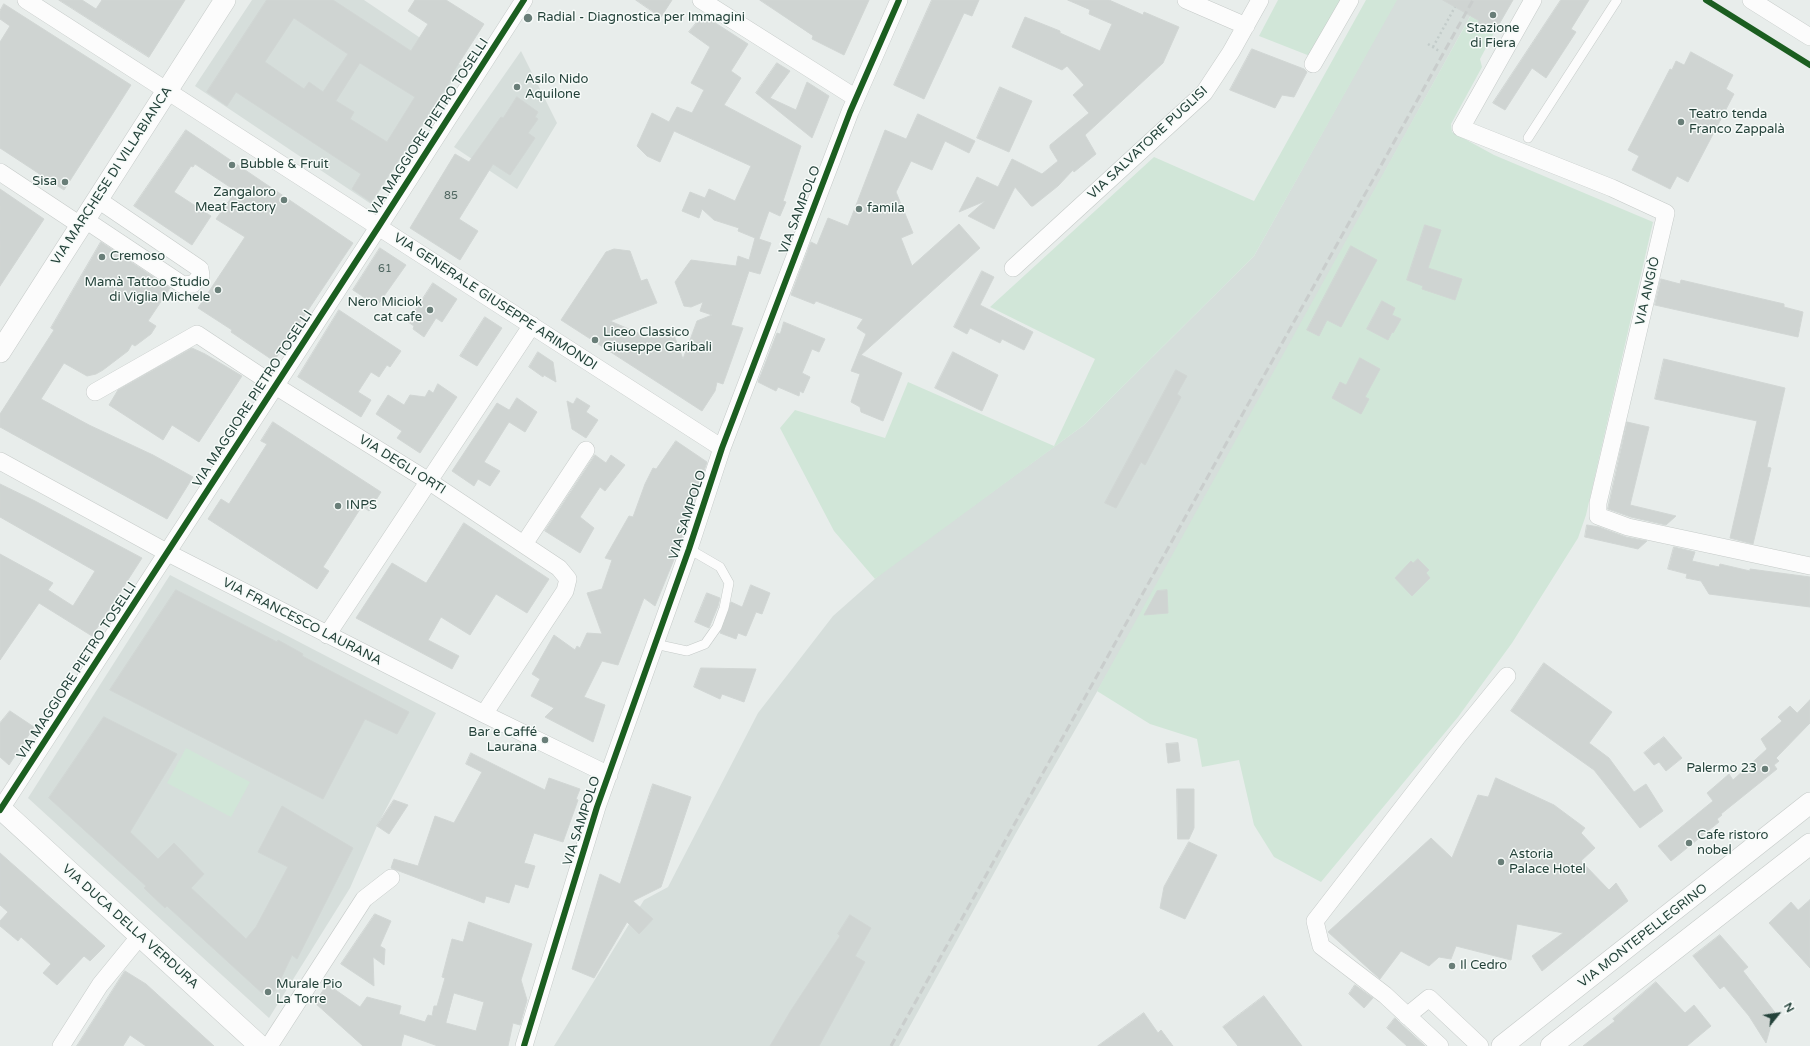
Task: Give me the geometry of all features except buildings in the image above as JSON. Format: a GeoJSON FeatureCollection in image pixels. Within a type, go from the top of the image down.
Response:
{"type":"FeatureCollection","features":[{"type":"Feature","properties":{"kind":"street","name":"VIA GENERALE GIUSEPPE ARIMONDI"},"geometry":{"type":"LineString","coordinates":[[26,0],[722,448]]}},
{"type":"Feature","properties":{"kind":"street","name":"VIA MARCHESE DI VILLABIANCA"},"geometry":{"type":"LineString","coordinates":[[0,333],[79,221],[97,199],[216,0]]}},
{"type":"Feature","properties":{"kind":"street","name":"VIA MARCHESE DI VILLABIANCA"},"geometry":{"type":"LineString","coordinates":[[0,352],[79,221],[164,88],[225,0]]}},
{"type":"Feature","properties":{"kind":"street","name":"VIA MAGGIORE PIETRO TOSELLI"},"geometry":{"type":"LineString","coordinates":[[0,809],[168,553],[274,385],[379,226],[524,0]]}},
{"type":"Feature","properties":{"kind":"street"},"geometry":{"type":"LineString","coordinates":[[701,0],[856,98]]}},
{"type":"Feature","properties":{"kind":"street","name":"VIA SAMPOLO"},"geometry":{"type":"LineString","coordinates":[[524,1046],[609,775],[689,550],[722,448],[772,312],[856,98],[899,0]]}},
{"type":"Feature","properties":{"kind":"street"},"geometry":{"type":"LineString","coordinates":[[1186,0],[1246,26]]}},
{"type":"Feature","properties":{"kind":"street","name":"VIA SALVATORE PUGLISI"},"geometry":{"type":"LineString","coordinates":[[1013,268],[1204,93],[1231,52],[1260,0]]}},
{"type":"Feature","properties":{"kind":"street"},"geometry":{"type":"LineString","coordinates":[[1313,64],[1350,0]]}},
{"type":"Feature","properties":{"kind":"street","name":"VIA ANGIÒ"},"geometry":{"type":"LineString","coordinates":[[1533,0],[1461,128],[1612,188],[1666,213],[1598,503],[1598,516],[1628,527],[1810,566]]}},
{"type":"Feature","properties":{"kind":"street"},"geometry":{"type":"LineString","coordinates":[[1751,0],[1810,37]]}},
{"type":"Feature","properties":{"kind":"street"},"geometry":{"type":"LineString","coordinates":[[0,172],[183,285],[193,284],[201,276],[200,269],[97,199]]}},
{"type":"Feature","properties":{"kind":"street"},"geometry":{"type":"LineString","coordinates":[[328,635],[532,325]]}},
{"type":"Feature","properties":{"kind":"street","name":"VIA DEGLI ORTI"},"geometry":{"type":"LineString","coordinates":[[95,392],[197,334],[274,385],[430,482],[559,568],[568,579],[565,591],[484,714]]}},
{"type":"Feature","properties":{"kind":"street"},"geometry":{"type":"LineString","coordinates":[[524,544],[586,450]]}},
{"type":"Feature","properties":{"kind":"street","name":"VIA FRANCESCO LAURANA"},"geometry":{"type":"LineString","coordinates":[[0,461],[168,553],[484,714],[609,775]]}},
{"type":"Feature","properties":{"kind":"street"},"geometry":{"type":"LineString","coordinates":[[1440,1046],[1385,995],[1321,946],[1315,921],[1507,676]]}},
{"type":"Feature","properties":{"kind":"street","name":"VIA MONTEPELLEGRINO"},"geometry":{"type":"LineString","coordinates":[[1502,1046],[1810,803]]}},
{"type":"Feature","properties":{"kind":"street","name":"VIA DUCA DELLA VERDURA"},"geometry":{"type":"LineString","coordinates":[[0,809],[260,1046]]}},
{"type":"Feature","properties":{"kind":"street"},"geometry":{"type":"LineString","coordinates":[[1551,1046],[1806,847],[1782,825]]}},
{"type":"Feature","properties":{"kind":"street"},"geometry":{"type":"LineString","coordinates":[[269,1046],[364,899],[391,878]]}},
{"type":"Feature","properties":{"kind":"street"},"geometry":{"type":"LineString","coordinates":[[61,1046],[100,985],[140,936]]}},
{"type":"Feature","properties":{"kind":"street"},"geometry":{"type":"LineString","coordinates":[[1407,1016],[1429,998],[1480,1046]]}},
{"type":"Feature","properties":{"kind":"lane"},"geometry":{"type":"LineString","coordinates":[[1528,138],[1617,0]]}},
{"type":"Feature","properties":{"kind":"lane"},"geometry":{"type":"LineString","coordinates":[[655,644],[687,651],[705,644],[717,627],[724,608],[730,583],[720,567],[689,550]]}},
{"type":"Feature","properties":{"kind":"path"},"geometry":{"type":"LineString","coordinates":[[1433,47],[1455,7]]}},
{"type":"Feature","properties":{"kind":"path"},"geometry":{"type":"LineString","coordinates":[[1428,44],[1439,51]]}},
{"type":"Feature","properties":{"kind":"shaded area"},"geometry":{"type":"Polygon","coordinates":[[[252,0],[364,0],[462,66],[371,204],[195,86],[252,0]]]}},
{"type":"Feature","properties":{"kind":"shaded area"},"geometry":{"type":"Polygon","coordinates":[[[1396,0],[1479,0],[1164,575],[1016,833],[899,1046],[554,1046],[644,900],[668,887],[758,713],[833,616],[885,570],[1084,425],[1254,256],[1396,0]]]}},
{"type":"Feature","properties":{"kind":"shaded area","name":"Asilo Nido Aquilone"},"geometry":{"type":"Polygon","coordinates":[[[521,51],[557,123],[517,189],[454,147],[521,51]]]}},
{"type":"Feature","properties":{"kind":"shaded area"},"geometry":{"type":"Polygon","coordinates":[[[170,575],[436,713],[377,826],[350,888],[269,1018],[28,798],[170,575]]]}},
{"type":"Feature","properties":{"kind":"green space"},"geometry":{"type":"Polygon","coordinates":[[[1278,0],[1341,0],[1310,56],[1259,36],[1278,0]]]}},
{"type":"Feature","properties":{"kind":"green space"},"geometry":{"type":"Polygon","coordinates":[[[1366,0],[1397,0],[1254,256],[1084,425],[875,579],[834,531],[780,428],[795,410],[885,438],[908,382],[1054,446],[1095,359],[990,307],[1154,157],[1254,201],[1366,0]]]}},
{"type":"Feature","properties":{"kind":"green space"},"geometry":{"type":"Polygon","coordinates":[[[1472,13],[1480,17],[1478,23],[1494,33],[1480,59],[1482,67],[1451,124],[1452,132],[1494,155],[1653,222],[1586,515],[1578,538],[1512,643],[1458,717],[1321,882],[1274,857],[1254,825],[1239,760],[1202,767],[1197,739],[1150,724],[1097,691],[1472,13]]]}},
{"type":"Feature","properties":{"kind":"green space"},"geometry":{"type":"Polygon","coordinates":[[[186,748],[250,782],[231,817],[167,783],[186,748]]]}},
{"type":"Feature","properties":{"kind":"railway"},"geometry":{"type":"LineString","coordinates":[[891,1046],[1473,0]]}},
{"type":"Feature","properties":{"kind":"cycle path"},"geometry":{"type":"LineString","coordinates":[[0,810],[524,0]]}},
{"type":"Feature","properties":{"kind":"cycle path"},"geometry":{"type":"LineString","coordinates":[[524,1046],[597,807],[689,549],[722,448],[850,112],[899,0]]}},
{"type":"Feature","properties":{"kind":"cycle path"},"geometry":{"type":"LineString","coordinates":[[1706,0],[1810,65]]}},
{"type":"Feature","properties":{"kind":"place","name":"Stazione di Fiera"},"geometry":{"type":"Point","coordinates":[1493,15]}},
{"type":"Feature","properties":{"kind":"place","name":"Radial - Diagnostica per Immagini"},"geometry":{"type":"Point","coordinates":[528,18]}},
{"type":"Feature","properties":{"kind":"place","name":"Asilo Nido Aquilone"},"geometry":{"type":"Point","coordinates":[517,87]}},
{"type":"Feature","properties":{"kind":"place","name":"Teatro tenda Franco Zappalà"},"geometry":{"type":"Point","coordinates":[1681,122]}},
{"type":"Feature","properties":{"kind":"place","name":"Bubble & Fruit"},"geometry":{"type":"Point","coordinates":[232,165]}},
{"type":"Feature","properties":{"kind":"place","name":"Sisa"},"geometry":{"type":"Point","coordinates":[65,182]}},
{"type":"Feature","properties":{"kind":"place","name":"Zangaloro Meat Factory"},"geometry":{"type":"Point","coordinates":[284,200]}},
{"type":"Feature","properties":{"kind":"place","name":"famila"},"geometry":{"type":"Point","coordinates":[859,209]}},
{"type":"Feature","properties":{"kind":"place","name":"Cremoso"},"geometry":{"type":"Point","coordinates":[102,257]}},
{"type":"Feature","properties":{"kind":"place","name":"Mamà Tattoo Studio di Viglia Michele"},"geometry":{"type":"Point","coordinates":[218,290]}},
{"type":"Feature","properties":{"kind":"place","name":"Nero Miciok cat cafe"},"geometry":{"type":"Point","coordinates":[430,310]}},
{"type":"Feature","properties":{"kind":"place","name":"Liceo Classico Giuseppe Garibali"},"geometry":{"type":"Point","coordinates":[595,340]}},
{"type":"Feature","properties":{"kind":"place","name":"INPS"},"geometry":{"type":"Point","coordinates":[338,506]}},
{"type":"Feature","properties":{"kind":"place","name":"Bar e Caffé Laurana"},"geometry":{"type":"Point","coordinates":[545,740]}},
{"type":"Feature","properties":{"kind":"place","name":"Palermo 23"},"geometry":{"type":"Point","coordinates":[1765,769]}},
{"type":"Feature","properties":{"kind":"place","name":"Cafe ristoro nobel"},"geometry":{"type":"Point","coordinates":[1689,843]}},
{"type":"Feature","properties":{"kind":"place","name":"Astoria Palace Hotel"},"geometry":{"type":"Point","coordinates":[1501,862]}},
{"type":"Feature","properties":{"kind":"place","name":"Il Cedro"},"geometry":{"type":"Point","coordinates":[1452,966]}},
{"type":"Feature","properties":{"kind":"place","name":"Murale Pio La Torre"},"geometry":{"type":"Point","coordinates":[268,992]}}]}
